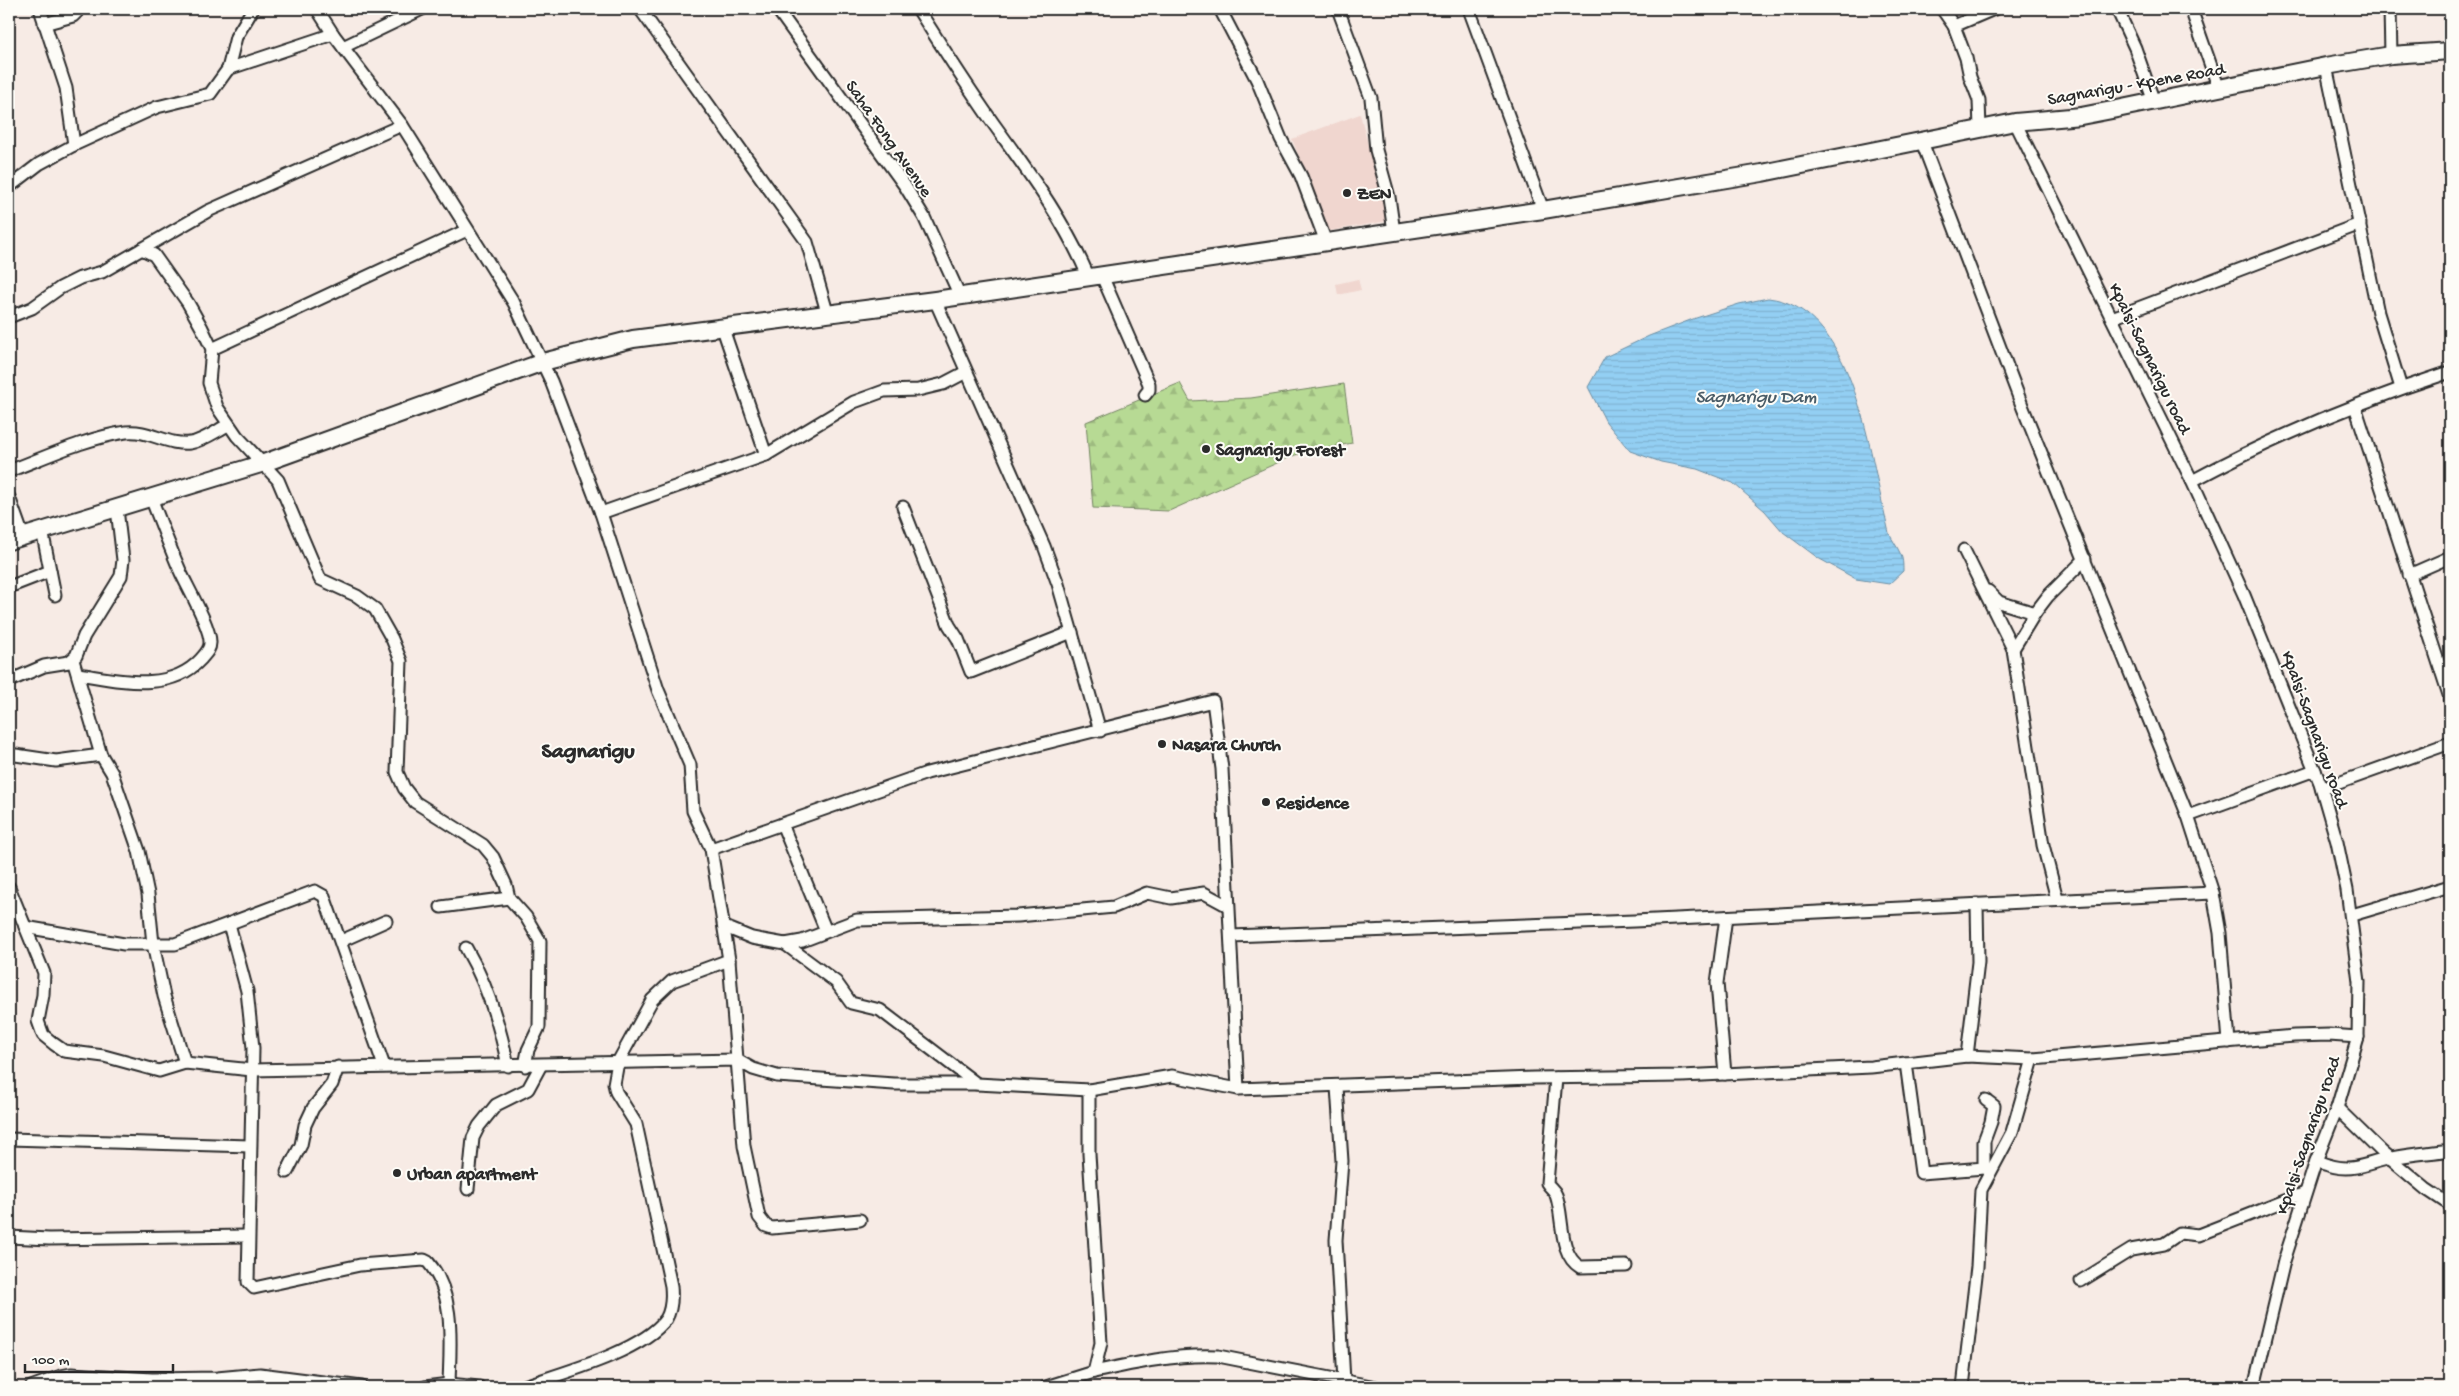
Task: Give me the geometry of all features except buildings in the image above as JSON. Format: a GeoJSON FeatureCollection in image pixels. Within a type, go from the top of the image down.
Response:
{"type":"FeatureCollection","features":[{"type":"Feature","properties":{"kind":"street"},"geometry":{"type":"LineString","coordinates":[[40,9],[66,88],[74,145]]}},
{"type":"Feature","properties":{"kind":"street"},"geometry":{"type":"LineString","coordinates":[[44,24],[73,16],[80,9]]}},
{"type":"Feature","properties":{"kind":"street"},"geometry":{"type":"LineString","coordinates":[[9,187],[39,164],[74,145],[157,107],[210,94],[228,69],[236,37],[253,9]]}},
{"type":"Feature","properties":{"kind":"street"},"geometry":{"type":"LineString","coordinates":[[317,9],[342,48],[402,125],[507,291],[543,362],[601,513],[658,690],[690,765],[693,811],[711,849],[730,960],[744,1146],[762,1222],[772,1228],[860,1220]]}},
{"type":"Feature","properties":{"kind":"street"},"geometry":{"type":"LineString","coordinates":[[342,48],[422,9]]}},
{"type":"Feature","properties":{"kind":"street"},"geometry":{"type":"LineString","coordinates":[[640,9],[806,242],[828,312]]}},
{"type":"Feature","properties":{"kind":"street","name":"Saha Fong Avenue"},"geometry":{"type":"LineString","coordinates":[[777,9],[905,186],[924,217],[960,296]]}},
{"type":"Feature","properties":{"kind":"street"},"geometry":{"type":"LineString","coordinates":[[918,9],[992,122],[1045,196],[1095,277],[1149,384],[1149,390],[1145,395]]}},
{"type":"Feature","properties":{"kind":"street"},"geometry":{"type":"LineString","coordinates":[[1220,9],[1257,80],[1281,139],[1301,176],[1326,242]]}},
{"type":"Feature","properties":{"kind":"street"},"geometry":{"type":"LineString","coordinates":[[1338,9],[1370,98],[1376,150],[1389,197],[1394,232]]}},
{"type":"Feature","properties":{"kind":"street"},"geometry":{"type":"LineString","coordinates":[[1469,9],[1542,210]]}},
{"type":"Feature","properties":{"kind":"street"},"geometry":{"type":"LineString","coordinates":[[1942,9],[1954,26],[1979,100],[1980,129]]}},
{"type":"Feature","properties":{"kind":"street"},"geometry":{"type":"LineString","coordinates":[[1954,26],[1994,9]]}},
{"type":"Feature","properties":{"kind":"street"},"geometry":{"type":"LineString","coordinates":[[2117,9],[2135,48],[2154,102]]}},
{"type":"Feature","properties":{"kind":"street"},"geometry":{"type":"LineString","coordinates":[[2191,9],[2219,89]]}},
{"type":"Feature","properties":{"kind":"street"},"geometry":{"type":"LineString","coordinates":[[2390,9],[2391,55]]}},
{"type":"Feature","properties":{"kind":"street"},"geometry":{"type":"LineString","coordinates":[[228,69],[333,34]]}},
{"type":"Feature","properties":{"kind":"street","name":"Sagnarigu - Kpene Road"},"geometry":{"type":"LineString","coordinates":[[16,538],[264,463],[543,362],[633,339],[828,312],[935,300],[1542,210],[1829,160],[2015,122],[2081,116],[2326,66],[2391,55],[2450,51]]}},
{"type":"Feature","properties":{"kind":"street"},"geometry":{"type":"LineString","coordinates":[[2326,66],[2378,313],[2400,388]]}},
{"type":"Feature","properties":{"kind":"street","name":"Kpalsi-Sagnarigu road"},"geometry":{"type":"LineString","coordinates":[[2015,122],[2192,481],[2244,595],[2322,789],[2337,842],[2352,915],[2359,982],[2358,1037],[2337,1108],[2316,1161],[2284,1261],[2254,1387]]}},
{"type":"Feature","properties":{"kind":"street"},"geometry":{"type":"LineString","coordinates":[[9,317],[32,308],[60,288],[80,278],[102,272],[208,211],[402,125]]}},
{"type":"Feature","properties":{"kind":"street"},"geometry":{"type":"LineString","coordinates":[[1922,142],[2026,416],[2188,816],[2213,893],[2224,970],[2229,1042]]}},
{"type":"Feature","properties":{"kind":"street"},"geometry":{"type":"LineString","coordinates":[[2112,318],[2360,224]]}},
{"type":"Feature","properties":{"kind":"street"},"geometry":{"type":"LineString","coordinates":[[212,349],[467,230]]}},
{"type":"Feature","properties":{"kind":"street"},"geometry":{"type":"LineString","coordinates":[[142,249],[154,255],[178,288],[212,349],[209,383],[217,407],[228,425],[264,463],[282,487],[320,579],[358,596],[375,609],[392,639],[401,661],[398,772],[404,788],[415,802],[483,845],[493,857],[506,885],[509,898],[526,917],[540,941],[539,1027],[528,1050],[525,1066]]}},
{"type":"Feature","properties":{"kind":"street"},"geometry":{"type":"LineString","coordinates":[[935,300],[1044,546],[1072,632],[1100,731]]}},
{"type":"Feature","properties":{"kind":"street"},"geometry":{"type":"LineString","coordinates":[[722,326],[766,455]]}},
{"type":"Feature","properties":{"kind":"street"},"geometry":{"type":"LineString","coordinates":[[601,513],[766,455],[854,402],[884,391],[918,390],[943,384],[966,372]]}},
{"type":"Feature","properties":{"kind":"street"},"geometry":{"type":"LineString","coordinates":[[2192,481],[2283,435],[2400,388],[2450,372]]}},
{"type":"Feature","properties":{"kind":"street"},"geometry":{"type":"LineString","coordinates":[[2355,406],[2450,698]]}},
{"type":"Feature","properties":{"kind":"street"},"geometry":{"type":"LineString","coordinates":[[9,472],[98,439],[123,432],[147,433],[176,442],[190,443],[228,425]]}},
{"type":"Feature","properties":{"kind":"street"},"geometry":{"type":"LineString","coordinates":[[9,497],[16,538]]}},
{"type":"Feature","properties":{"kind":"street"},"geometry":{"type":"LineString","coordinates":[[78,674],[127,682],[157,683],[196,665],[209,650],[210,641],[204,621],[180,572],[151,498]]}},
{"type":"Feature","properties":{"kind":"street"},"geometry":{"type":"LineString","coordinates":[[904,507],[949,625],[958,640],[971,672],[1072,632]]}},
{"type":"Feature","properties":{"kind":"street"},"geometry":{"type":"LineString","coordinates":[[117,508],[123,560],[121,576],[84,636],[73,660],[101,755],[112,772],[139,851],[148,894],[153,944],[164,996],[184,1063]]}},
{"type":"Feature","properties":{"kind":"street"},"geometry":{"type":"LineString","coordinates":[[42,530],[55,595]]}},
{"type":"Feature","properties":{"kind":"street"},"geometry":{"type":"LineString","coordinates":[[1964,550],[2013,649],[2043,845],[2057,899]]}},
{"type":"Feature","properties":{"kind":"street"},"geometry":{"type":"LineString","coordinates":[[2409,575],[2450,557]]}},
{"type":"Feature","properties":{"kind":"street"},"geometry":{"type":"LineString","coordinates":[[2013,649],[2034,613],[2085,559]]}},
{"type":"Feature","properties":{"kind":"street"},"geometry":{"type":"LineString","coordinates":[[9,587],[50,571]]}},
{"type":"Feature","properties":{"kind":"street"},"geometry":{"type":"LineString","coordinates":[[1983,586],[1999,602],[2034,613]]}},
{"type":"Feature","properties":{"kind":"street"},"geometry":{"type":"LineString","coordinates":[[9,681],[44,666],[73,660]]}},
{"type":"Feature","properties":{"kind":"street"},"geometry":{"type":"LineString","coordinates":[[711,849],[927,773],[1100,731],[1213,701],[1222,770],[1238,1089]]}},
{"type":"Feature","properties":{"kind":"street"},"geometry":{"type":"LineString","coordinates":[[2322,789],[2450,744]]}},
{"type":"Feature","properties":{"kind":"street"},"geometry":{"type":"LineString","coordinates":[[9,754],[56,761],[101,755]]}},
{"type":"Feature","properties":{"kind":"street"},"geometry":{"type":"LineString","coordinates":[[2188,816],[2315,770]]}},
{"type":"Feature","properties":{"kind":"street"},"geometry":{"type":"LineString","coordinates":[[782,824],[826,931]]}},
{"type":"Feature","properties":{"kind":"street"},"geometry":{"type":"LineString","coordinates":[[2352,915],[2450,886]]}},
{"type":"Feature","properties":{"kind":"street"},"geometry":{"type":"LineString","coordinates":[[9,887],[44,973],[43,996],[38,1021],[44,1035],[64,1051],[104,1056],[159,1070],[184,1063],[252,1070],[384,1066],[525,1066],[737,1060],[753,1069],[777,1076],[894,1084],[977,1084],[1089,1090],[1172,1076],[1238,1089],[1725,1074],[1871,1067],[1967,1056],[2032,1058],[2329,1035],[2358,1037]]}},
{"type":"Feature","properties":{"kind":"street"},"geometry":{"type":"LineString","coordinates":[[25,927],[124,944],[175,944],[315,891],[324,896],[384,1066]]}},
{"type":"Feature","properties":{"kind":"street"},"geometry":{"type":"LineString","coordinates":[[725,927],[752,938],[785,944],[802,941],[857,920],[1018,916],[1114,907],[1147,893],[1171,898],[1204,892],[1228,906]]}},
{"type":"Feature","properties":{"kind":"street"},"geometry":{"type":"LineString","coordinates":[[1231,936],[1726,917],[2057,899],[2213,893]]}},
{"type":"Feature","properties":{"kind":"street"},"geometry":{"type":"LineString","coordinates":[[441,907],[509,898]]}},
{"type":"Feature","properties":{"kind":"street"},"geometry":{"type":"LineString","coordinates":[[1967,1056],[1978,962],[1977,904]]}},
{"type":"Feature","properties":{"kind":"street"},"geometry":{"type":"LineString","coordinates":[[1725,1074],[1717,982],[1726,917]]}},
{"type":"Feature","properties":{"kind":"street"},"geometry":{"type":"LineString","coordinates":[[341,941],[386,921]]}},
{"type":"Feature","properties":{"kind":"street"},"geometry":{"type":"LineString","coordinates":[[229,924],[247,991],[253,1048],[247,1236],[248,1282],[254,1288],[360,1265],[424,1260],[428,1262],[442,1287],[449,1317],[449,1384]]}},
{"type":"Feature","properties":{"kind":"street"},"geometry":{"type":"LineString","coordinates":[[785,944],[836,982],[851,1003],[880,1010],[977,1084]]}},
{"type":"Feature","properties":{"kind":"street"},"geometry":{"type":"LineString","coordinates":[[466,948],[478,969],[491,1005],[503,1042],[508,1066]]}},
{"type":"Feature","properties":{"kind":"street"},"geometry":{"type":"LineString","coordinates":[[521,1387],[607,1357],[645,1337],[666,1319],[672,1302],[671,1286],[636,1124],[616,1092],[614,1084],[618,1062],[652,1000],[667,984],[730,960]]}},
{"type":"Feature","properties":{"kind":"street"},"geometry":{"type":"LineString","coordinates":[[1963,1387],[1977,1267],[1981,1190],[2012,1132],[2027,1086],[2032,1058]]}},
{"type":"Feature","properties":{"kind":"street"},"geometry":{"type":"LineString","coordinates":[[1906,1063],[1921,1173],[1984,1168],[1984,1141],[1991,1122],[1994,1106],[1986,1100]]}},
{"type":"Feature","properties":{"kind":"street"},"geometry":{"type":"LineString","coordinates":[[468,1189],[473,1138],[479,1126],[496,1106],[528,1089],[541,1065]]}},
{"type":"Feature","properties":{"kind":"street"},"geometry":{"type":"LineString","coordinates":[[287,1172],[301,1145],[305,1125],[312,1108],[332,1084],[338,1068]]}},
{"type":"Feature","properties":{"kind":"street"},"geometry":{"type":"LineString","coordinates":[[1556,1078],[1547,1183],[1556,1194],[1567,1252],[1580,1267],[1626,1266]]}},
{"type":"Feature","properties":{"kind":"street"},"geometry":{"type":"LineString","coordinates":[[1337,1087],[1342,1161],[1336,1240],[1344,1381]]}},
{"type":"Feature","properties":{"kind":"street"},"geometry":{"type":"LineString","coordinates":[[1089,1090],[1090,1162],[1102,1333],[1094,1372]]}},
{"type":"Feature","properties":{"kind":"street"},"geometry":{"type":"LineString","coordinates":[[2337,1108],[2421,1185],[2450,1205]]}},
{"type":"Feature","properties":{"kind":"street"},"geometry":{"type":"LineString","coordinates":[[9,1139],[250,1146]]}},
{"type":"Feature","properties":{"kind":"street"},"geometry":{"type":"LineString","coordinates":[[2316,1161],[2332,1167],[2350,1169],[2363,1167],[2390,1158],[2450,1150]]}},
{"type":"Feature","properties":{"kind":"street"},"geometry":{"type":"LineString","coordinates":[[2081,1281],[2131,1250],[2164,1244],[2180,1234],[2198,1235],[2305,1193]]}},
{"type":"Feature","properties":{"kind":"street"},"geometry":{"type":"LineString","coordinates":[[9,1237],[49,1239],[247,1236]]}},
{"type":"Feature","properties":{"kind":"street"},"geometry":{"type":"LineString","coordinates":[[1046,1387],[1094,1372],[1157,1359],[1198,1355],[1218,1356],[1376,1387]]}},
{"type":"Feature","properties":{"kind":"street"},"geometry":{"type":"LineString","coordinates":[[31,1387],[71,1374],[152,1379],[217,1378],[260,1374],[362,1387]]}},
{"type":"Feature","properties":{"kind":"street"},"geometry":{"type":"LineString","coordinates":[[425,1387],[449,1384],[479,1387]]}},
{"type":"Feature","properties":{"kind":"shaded area"},"geometry":{"type":"Polygon","coordinates":[[[1360,114],[1388,221],[1329,231],[1292,139],[1360,114]]]}},
{"type":"Feature","properties":{"kind":"shaded area"},"geometry":{"type":"Polygon","coordinates":[[[1358,279],[1361,290],[1338,295],[1336,284],[1358,279]]]}},
{"type":"Feature","properties":{"kind":"green space","name":"Sagnarigu Forest"},"geometry":{"type":"Polygon","coordinates":[[[1180,383],[1190,401],[1251,398],[1344,384],[1352,443],[1295,455],[1169,511],[1093,508],[1086,422],[1180,383]]]}},
{"type":"Feature","properties":{"kind":"water","name":"Sagnarigu Dam"},"geometry":{"type":"Polygon","coordinates":[[[1768,298],[1796,307],[1819,326],[1837,352],[1852,383],[1871,451],[1889,533],[1902,559],[1903,571],[1889,584],[1856,579],[1818,558],[1783,532],[1765,511],[1733,483],[1697,469],[1661,462],[1630,451],[1606,422],[1588,387],[1605,357],[1649,336],[1693,319],[1739,304],[1768,298]]]}},
{"type":"Feature","properties":{"kind":"place","name":"ZEN"},"geometry":{"type":"Point","coordinates":[1347,193]}},
{"type":"Feature","properties":{"kind":"place","name":"Sagnarigu Forest"},"geometry":{"type":"Point","coordinates":[1206,449]}},
{"type":"Feature","properties":{"kind":"place","name":"Nasara Church"},"geometry":{"type":"Point","coordinates":[1162,744]}},
{"type":"Feature","properties":{"kind":"place","name":"Residence"},"geometry":{"type":"Point","coordinates":[1266,802]}},
{"type":"Feature","properties":{"kind":"place","name":"Urban apartment"},"geometry":{"type":"Point","coordinates":[397,1173]}},
{"type":"Feature","properties":{"kind":"district","name":"Sagnarigu"},"geometry":{"type":"Point","coordinates":[588,749]}}]}
